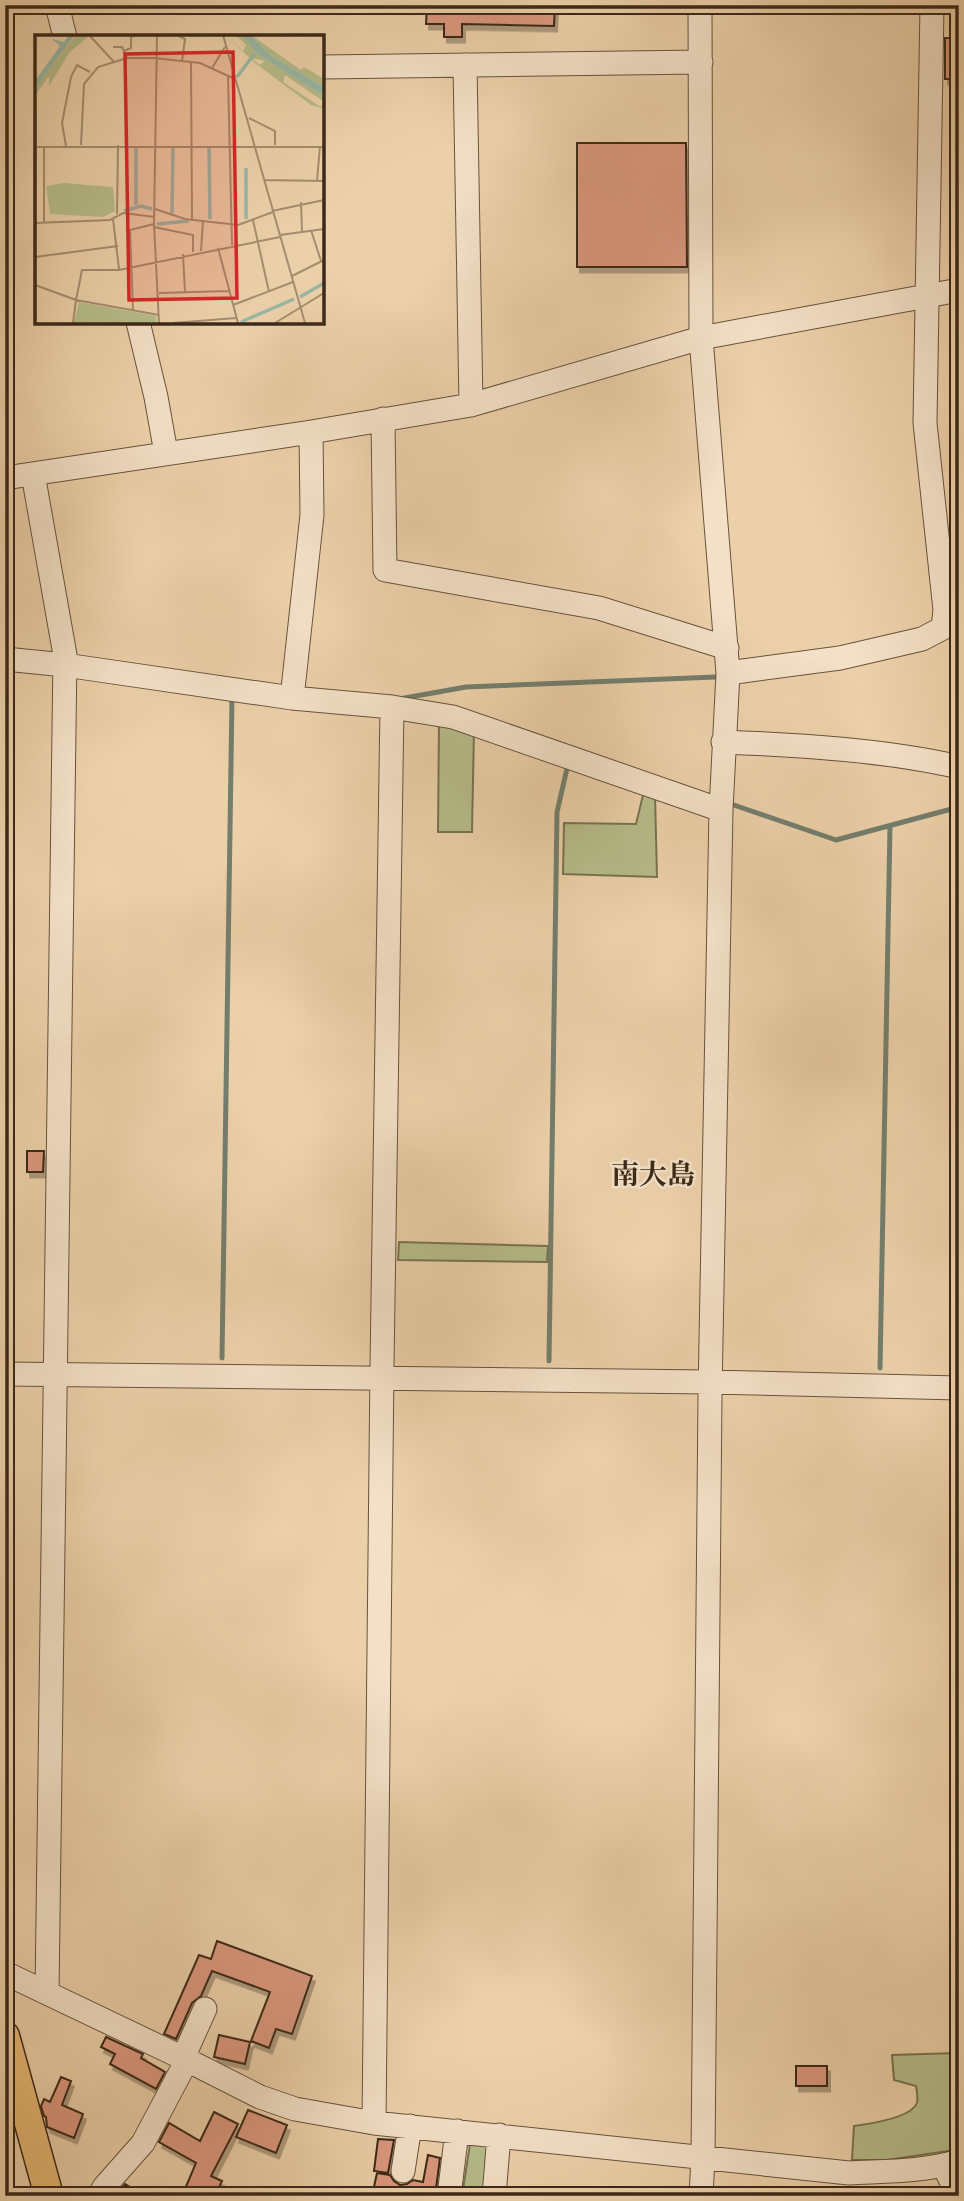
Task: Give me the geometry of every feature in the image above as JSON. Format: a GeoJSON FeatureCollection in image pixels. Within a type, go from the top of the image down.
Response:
{"type":"FeatureCollection","features":[{"type":"Feature","properties":{"kind":"main road"},"geometry":{"type":"LineString","coordinates":[[5,2036],[49,2196]]}},
{"type":"Feature","properties":{"kind":"street"},"geometry":{"type":"LineString","coordinates":[[57,5],[64,35]]}},
{"type":"Feature","properties":{"kind":"street"},"geometry":{"type":"LineString","coordinates":[[701,5],[701,338],[728,673],[721,810],[701,2196]]}},
{"type":"Feature","properties":{"kind":"street"},"geometry":{"type":"LineString","coordinates":[[728,673],[840,658],[922,639],[943,628],[945,610],[925,423],[932,5]]}},
{"type":"Feature","properties":{"kind":"street"},"geometry":{"type":"LineString","coordinates":[[324,67],[701,62]]}},
{"type":"Feature","properties":{"kind":"street"},"geometry":{"type":"LineString","coordinates":[[465,65],[471,405]]}},
{"type":"Feature","properties":{"kind":"street"},"geometry":{"type":"LineString","coordinates":[[5,478],[471,405],[701,338],[959,290]]}},
{"type":"Feature","properties":{"kind":"street"},"geometry":{"type":"LineString","coordinates":[[138,324],[166,453]]}},
{"type":"Feature","properties":{"kind":"street"},"geometry":{"type":"LineString","coordinates":[[383,419],[385,570],[599,608],[727,648]]}},
{"type":"Feature","properties":{"kind":"street"},"geometry":{"type":"LineString","coordinates":[[292,698],[312,515],[311,432]]}},
{"type":"Feature","properties":{"kind":"street"},"geometry":{"type":"LineString","coordinates":[[33,474],[65,654],[47,1993]]}},
{"type":"Feature","properties":{"kind":"street"},"geometry":{"type":"LineString","coordinates":[[5,659],[65,664],[292,698],[392,707],[453,717],[721,810]]}},
{"type":"Feature","properties":{"kind":"street"},"geometry":{"type":"LineString","coordinates":[[374,2123],[392,707]]}},
{"type":"Feature","properties":{"kind":"street"},"geometry":{"type":"LineString","coordinates":[[723,742],[777,744],[925,759],[959,767]]}},
{"type":"Feature","properties":{"kind":"street"},"geometry":{"type":"LineString","coordinates":[[5,1374],[711,1382],[959,1388]]}},
{"type":"Feature","properties":{"kind":"street"},"geometry":{"type":"LineString","coordinates":[[5,1973],[260,2097],[333,2117],[849,2173],[904,2171],[952,2163],[958,2196]]}},
{"type":"Feature","properties":{"kind":"street"},"geometry":{"type":"LineString","coordinates":[[99,2196],[143,2143],[185,2059],[205,2009]]}},
{"type":"Feature","properties":{"kind":"street"},"geometry":{"type":"LineString","coordinates":[[403,2171],[410,2126]]}},
{"type":"Feature","properties":{"kind":"street"},"geometry":{"type":"LineString","coordinates":[[449,2196],[457,2131]]}},
{"type":"Feature","properties":{"kind":"street"},"geometry":{"type":"LineString","coordinates":[[494,2196],[499,2135]]}},
{"type":"Feature","properties":{"kind":"green space"},"geometry":{"type":"Polygon","coordinates":[[[439,721],[474,730],[472,832],[438,832],[439,721]]]}},
{"type":"Feature","properties":{"kind":"green space"},"geometry":{"type":"Polygon","coordinates":[[[644,791],[655,795],[657,877],[563,874],[564,823],[636,824],[644,791]]]}},
{"type":"Feature","properties":{"kind":"green space"},"geometry":{"type":"Polygon","coordinates":[[[399,1242],[548,1246],[547,1262],[398,1260],[399,1242]]]}},
{"type":"Feature","properties":{"kind":"green space"},"geometry":{"type":"Polygon","coordinates":[[[957,2053],[955,2150],[887,2160],[852,2160],[854,2126],[907,2113],[917,2103],[916,2086],[894,2080],[892,2055],[957,2053]]]}},
{"type":"Feature","properties":{"kind":"green space"},"geometry":{"type":"Polygon","coordinates":[[[470,2144],[496,2146],[492,2196],[462,2196],[470,2144]]]}},
{"type":"Feature","properties":{"kind":"building"},"geometry":{"type":"Polygon","coordinates":[[[427,5],[555,6],[554,26],[462,24],[462,37],[444,37],[444,24],[426,24],[427,5]]]}},
{"type":"Feature","properties":{"kind":"building"},"geometry":{"type":"Polygon","coordinates":[[[945,38],[959,38],[959,79],[945,79],[945,38]]]}},
{"type":"Feature","properties":{"kind":"building"},"geometry":{"type":"Polygon","coordinates":[[[577,143],[686,143],[687,267],[577,267],[577,143]]]}},
{"type":"Feature","properties":{"kind":"building"},"geometry":{"type":"Polygon","coordinates":[[[27,1151],[44,1151],[43,1172],[27,1172],[27,1151]]]}},
{"type":"Feature","properties":{"kind":"building"},"geometry":{"type":"Polygon","coordinates":[[[217,1941],[312,1976],[292,2034],[276,2029],[269,2048],[251,2041],[270,1992],[212,1971],[201,1996],[192,2003],[176,2039],[164,2034],[199,1955],[211,1959],[217,1941]]]}},
{"type":"Feature","properties":{"kind":"building"},"geometry":{"type":"Polygon","coordinates":[[[219,2035],[250,2042],[245,2064],[214,2057],[219,2035]]]}},
{"type":"Feature","properties":{"kind":"building"},"geometry":{"type":"Polygon","coordinates":[[[106,2037],[143,2054],[141,2058],[165,2072],[156,2089],[110,2064],[115,2054],[101,2047],[106,2037]]]}},
{"type":"Feature","properties":{"kind":"building"},"geometry":{"type":"Polygon","coordinates":[[[796,2066],[827,2066],[827,2086],[796,2086],[796,2066]]]}},
{"type":"Feature","properties":{"kind":"building"},"geometry":{"type":"Polygon","coordinates":[[[61,2077],[71,2081],[62,2105],[83,2114],[74,2138],[47,2127],[41,2106],[44,2099],[50,2102],[61,2077]]]}},
{"type":"Feature","properties":{"kind":"building"},"geometry":{"type":"Polygon","coordinates":[[[248,2110],[287,2125],[276,2153],[236,2137],[248,2110]]]}},
{"type":"Feature","properties":{"kind":"building"},"geometry":{"type":"Polygon","coordinates":[[[214,2112],[238,2124],[211,2176],[222,2181],[215,2196],[182,2196],[196,2163],[159,2142],[169,2123],[200,2141],[214,2112]]]}},
{"type":"Feature","properties":{"kind":"building"},"geometry":{"type":"Polygon","coordinates":[[[378,2139],[394,2140],[388,2173],[374,2171],[378,2139]]]}},
{"type":"Feature","properties":{"kind":"building"},"geometry":{"type":"Polygon","coordinates":[[[428,2155],[440,2158],[435,2196],[372,2196],[377,2173],[390,2175],[400,2185],[413,2180],[423,2182],[428,2155]]]}},
{"type":"Feature","properties":{"kind":"building"},"geometry":{"type":"Polygon","coordinates":[[[125,2184],[145,2196],[115,2196],[125,2184]]]}},
{"type":"Feature","properties":{"kind":"waterway"},"geometry":{"type":"LineString","coordinates":[[399,699],[466,687],[716,677]]}},
{"type":"Feature","properties":{"kind":"waterway"},"geometry":{"type":"LineString","coordinates":[[222,1358],[232,697]]}},
{"type":"Feature","properties":{"kind":"waterway"},"geometry":{"type":"LineString","coordinates":[[549,1361],[557,812],[568,764]]}},
{"type":"Feature","properties":{"kind":"waterway"},"geometry":{"type":"LineString","coordinates":[[731,807],[731,804],[836,840],[959,807]]}},
{"type":"Feature","properties":{"kind":"waterway"},"geometry":{"type":"LineString","coordinates":[[880,1368],[890,826]]}},
{"type":"Feature","properties":{"kind":"district","name":"南大島"},"geometry":{"type":"Point","coordinates":[653,1174]}}]}
